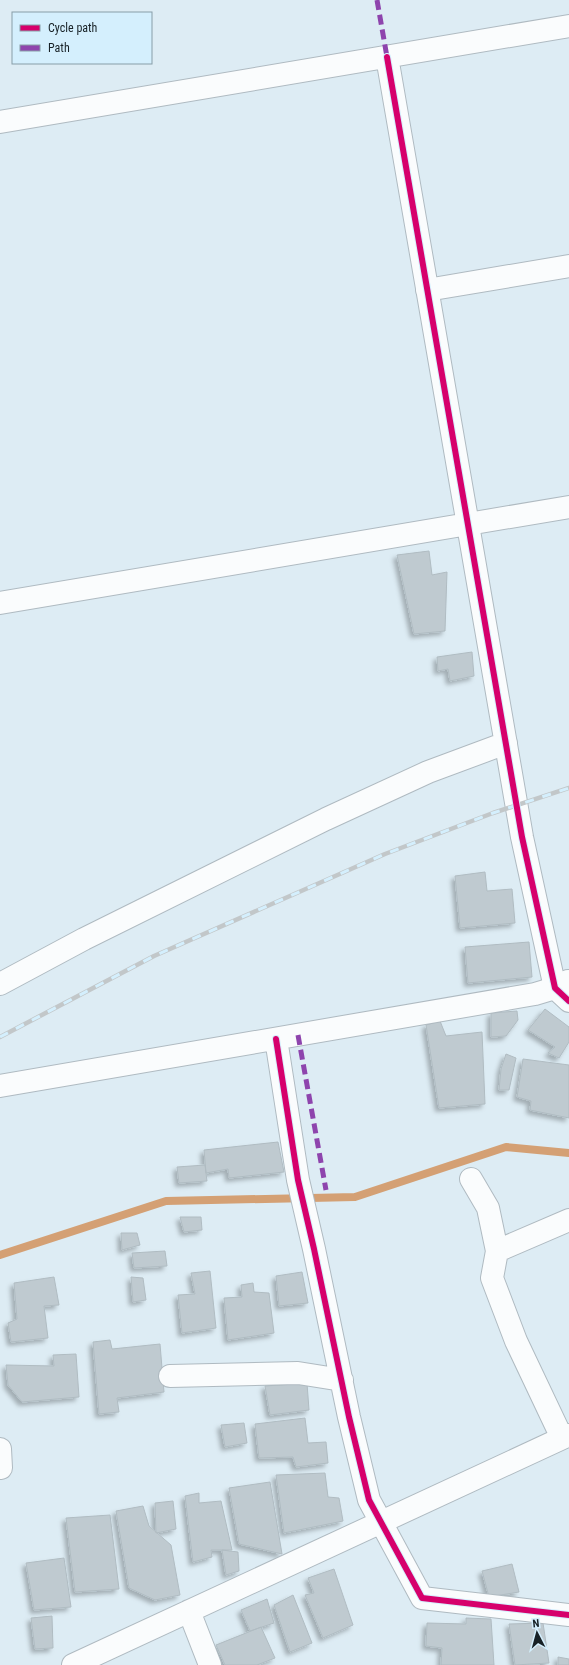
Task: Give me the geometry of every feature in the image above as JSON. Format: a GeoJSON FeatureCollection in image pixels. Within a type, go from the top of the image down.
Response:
{"type":"FeatureCollection","features":[{"type":"Feature","properties":{"kind":"street"},"geometry":{"type":"LineString","coordinates":[[0,122],[569,26]]}},
{"type":"Feature","properties":{"kind":"street"},"geometry":{"type":"LineString","coordinates":[[0,1086],[564,990],[522,837],[386,57]]}},
{"type":"Feature","properties":{"kind":"street"},"geometry":{"type":"LineString","coordinates":[[427,290],[569,266]]}},
{"type":"Feature","properties":{"kind":"street"},"geometry":{"type":"LineString","coordinates":[[0,603],[569,507]]}},
{"type":"Feature","properties":{"kind":"street"},"geometry":{"type":"LineString","coordinates":[[0,984],[84,939],[326,819],[428,772],[506,743]]}},
{"type":"Feature","properties":{"kind":"street"},"geometry":{"type":"LineString","coordinates":[[276,1039],[298,1180],[369,1500],[380,1523],[422,1598],[569,1615]]}},
{"type":"Feature","properties":{"kind":"street"},"geometry":{"type":"LineString","coordinates":[[73,1665],[566,1437],[516,1341],[492,1278],[497,1251],[488,1208],[471,1179]]}},
{"type":"Feature","properties":{"kind":"street"},"geometry":{"type":"LineString","coordinates":[[497,1251],[569,1220]]}},
{"type":"Feature","properties":{"kind":"street"},"geometry":{"type":"LineString","coordinates":[[170,1376],[298,1373],[342,1380]]}},
{"type":"Feature","properties":{"kind":"street"},"geometry":{"type":"LineString","coordinates":[[0,1449],[2,1468],[0,1468]]}},
{"type":"Feature","properties":{"kind":"street"},"geometry":{"type":"LineString","coordinates":[[189,1611],[210,1665]]}},
{"type":"Feature","properties":{"kind":"building"},"geometry":{"type":"Polygon","coordinates":[[[429,551],[432,575],[447,572],[445,631],[414,634],[397,555],[429,551]]]}},
{"type":"Feature","properties":{"kind":"building"},"geometry":{"type":"Polygon","coordinates":[[[472,652],[474,676],[450,681],[448,669],[438,671],[437,657],[472,652]]]}},
{"type":"Feature","properties":{"kind":"building"},"geometry":{"type":"Polygon","coordinates":[[[485,872],[487,891],[512,889],[515,923],[460,928],[455,876],[485,872]]]}},
{"type":"Feature","properties":{"kind":"building"},"geometry":{"type":"Polygon","coordinates":[[[529,942],[532,977],[468,983],[465,947],[529,942]]]}},
{"type":"Feature","properties":{"kind":"building"},"geometry":{"type":"Polygon","coordinates":[[[545,1009],[569,1027],[569,1042],[559,1058],[548,1053],[555,1047],[528,1030],[545,1009]]]}},
{"type":"Feature","properties":{"kind":"building"},"geometry":{"type":"Polygon","coordinates":[[[517,1011],[518,1020],[506,1036],[491,1037],[491,1013],[517,1011]]]}},
{"type":"Feature","properties":{"kind":"building"},"geometry":{"type":"Polygon","coordinates":[[[440,1021],[446,1036],[482,1032],[485,1104],[439,1108],[426,1025],[440,1021]]]}},
{"type":"Feature","properties":{"kind":"building"},"geometry":{"type":"Polygon","coordinates":[[[506,1054],[516,1058],[509,1090],[499,1090],[501,1069],[506,1054]]]}},
{"type":"Feature","properties":{"kind":"building"},"geometry":{"type":"Polygon","coordinates":[[[523,1059],[569,1065],[569,1118],[530,1110],[531,1101],[517,1097],[523,1059]]]}},
{"type":"Feature","properties":{"kind":"building"},"geometry":{"type":"Polygon","coordinates":[[[278,1142],[284,1172],[229,1178],[228,1169],[206,1173],[204,1150],[278,1142]]]}},
{"type":"Feature","properties":{"kind":"building"},"geometry":{"type":"Polygon","coordinates":[[[205,1165],[207,1181],[179,1183],[177,1167],[205,1165]]]}},
{"type":"Feature","properties":{"kind":"building"},"geometry":{"type":"Polygon","coordinates":[[[180,1217],[201,1217],[202,1230],[184,1232],[180,1217]]]}},
{"type":"Feature","properties":{"kind":"building"},"geometry":{"type":"Polygon","coordinates":[[[121,1233],[137,1233],[140,1245],[122,1250],[121,1233]]]}},
{"type":"Feature","properties":{"kind":"building"},"geometry":{"type":"Polygon","coordinates":[[[165,1251],[167,1266],[134,1268],[132,1253],[165,1251]]]}},
{"type":"Feature","properties":{"kind":"building"},"geometry":{"type":"Polygon","coordinates":[[[210,1271],[216,1328],[182,1333],[178,1295],[195,1294],[191,1273],[210,1271]]]}},
{"type":"Feature","properties":{"kind":"building"},"geometry":{"type":"Polygon","coordinates":[[[302,1272],[308,1303],[279,1306],[276,1276],[302,1272]]]}},
{"type":"Feature","properties":{"kind":"building"},"geometry":{"type":"Polygon","coordinates":[[[54,1277],[59,1305],[44,1306],[48,1338],[11,1342],[8,1323],[17,1319],[14,1283],[54,1277]]]}},
{"type":"Feature","properties":{"kind":"building"},"geometry":{"type":"Polygon","coordinates":[[[131,1277],[143,1278],[146,1300],[133,1302],[131,1277]]]}},
{"type":"Feature","properties":{"kind":"building"},"geometry":{"type":"Polygon","coordinates":[[[253,1283],[254,1292],[269,1293],[274,1333],[228,1340],[224,1298],[242,1297],[241,1285],[253,1283]]]}},
{"type":"Feature","properties":{"kind":"building"},"geometry":{"type":"Polygon","coordinates":[[[110,1340],[112,1349],[160,1344],[164,1392],[117,1398],[119,1412],[99,1414],[93,1342],[110,1340]]]}},
{"type":"Feature","properties":{"kind":"building"},"geometry":{"type":"Polygon","coordinates":[[[76,1354],[79,1397],[22,1402],[8,1385],[6,1365],[54,1366],[53,1355],[76,1354]]]}},
{"type":"Feature","properties":{"kind":"building"},"geometry":{"type":"Polygon","coordinates":[[[307,1383],[309,1410],[270,1415],[265,1386],[307,1383]]]}},
{"type":"Feature","properties":{"kind":"building"},"geometry":{"type":"Polygon","coordinates":[[[305,1418],[308,1443],[326,1442],[328,1463],[296,1467],[293,1457],[259,1458],[255,1424],[305,1418]]]}},
{"type":"Feature","properties":{"kind":"building"},"geometry":{"type":"Polygon","coordinates":[[[244,1423],[247,1443],[225,1447],[221,1425],[244,1423]]]}},
{"type":"Feature","properties":{"kind":"building"},"geometry":{"type":"Polygon","coordinates":[[[325,1473],[328,1497],[339,1498],[343,1521],[284,1533],[276,1475],[325,1473]]]}},
{"type":"Feature","properties":{"kind":"building"},"geometry":{"type":"Polygon","coordinates":[[[270,1482],[282,1554],[239,1544],[229,1488],[270,1482]]]}},
{"type":"Feature","properties":{"kind":"building"},"geometry":{"type":"Polygon","coordinates":[[[199,1493],[199,1503],[221,1501],[232,1550],[211,1550],[212,1557],[193,1562],[185,1496],[199,1493]]]}},
{"type":"Feature","properties":{"kind":"building"},"geometry":{"type":"Polygon","coordinates":[[[173,1501],[176,1529],[156,1533],[155,1503],[173,1501]]]}},
{"type":"Feature","properties":{"kind":"building"},"geometry":{"type":"Polygon","coordinates":[[[143,1506],[149,1526],[171,1545],[180,1595],[155,1600],[129,1588],[116,1511],[143,1506]]]}},
{"type":"Feature","properties":{"kind":"building"},"geometry":{"type":"Polygon","coordinates":[[[110,1515],[119,1589],[75,1592],[66,1518],[110,1515]]]}},
{"type":"Feature","properties":{"kind":"building"},"geometry":{"type":"Polygon","coordinates":[[[222,1550],[238,1552],[239,1571],[226,1575],[222,1550]]]}},
{"type":"Feature","properties":{"kind":"building"},"geometry":{"type":"Polygon","coordinates":[[[64,1558],[71,1607],[34,1610],[26,1563],[64,1558]]]}},
{"type":"Feature","properties":{"kind":"building"},"geometry":{"type":"Polygon","coordinates":[[[512,1564],[519,1592],[489,1597],[482,1571],[512,1564]]]}},
{"type":"Feature","properties":{"kind":"building"},"geometry":{"type":"Polygon","coordinates":[[[334,1569],[353,1625],[323,1638],[305,1595],[314,1593],[308,1578],[334,1569]]]}},
{"type":"Feature","properties":{"kind":"building"},"geometry":{"type":"Polygon","coordinates":[[[293,1595],[312,1643],[290,1652],[274,1605],[293,1595]]]}},
{"type":"Feature","properties":{"kind":"building"},"geometry":{"type":"Polygon","coordinates":[[[267,1599],[274,1623],[250,1631],[241,1610],[267,1599]]]}},
{"type":"Feature","properties":{"kind":"building"},"geometry":{"type":"Polygon","coordinates":[[[52,1616],[53,1648],[35,1649],[31,1618],[52,1616]]]}},
{"type":"Feature","properties":{"kind":"building"},"geometry":{"type":"Polygon","coordinates":[[[466,1618],[491,1619],[494,1665],[441,1665],[442,1648],[426,1646],[427,1623],[466,1624],[466,1618]]]}},
{"type":"Feature","properties":{"kind":"building"},"geometry":{"type":"Polygon","coordinates":[[[543,1623],[549,1663],[515,1665],[509,1624],[543,1623]]]}},
{"type":"Feature","properties":{"kind":"building"},"geometry":{"type":"Polygon","coordinates":[[[261,1627],[275,1658],[257,1665],[225,1665],[216,1645],[261,1627]]]}},
{"type":"Feature","properties":{"kind":"building"},"geometry":{"type":"Polygon","coordinates":[[[558,1657],[569,1659],[569,1665],[558,1665],[558,1657]]]}},
{"type":"Feature","properties":{"kind":"waterway"},"geometry":{"type":"LineString","coordinates":[[0,1255],[166,1201],[355,1197],[506,1147],[569,1153]]}},
{"type":"Feature","properties":{"kind":"railway"},"geometry":{"type":"LineString","coordinates":[[0,1037],[154,956],[385,854],[493,813],[569,788]]}},
{"type":"Feature","properties":{"kind":"marked path"},"geometry":{"type":"LineString","coordinates":[[377,0],[387,57]]}},
{"type":"Feature","properties":{"kind":"marked path"},"geometry":{"type":"LineString","coordinates":[[298,1035],[326,1190]]}},
{"type":"Feature","properties":{"kind":"cycle path"},"geometry":{"type":"LineString","coordinates":[[387,57],[522,837],[555,988],[569,1001]]}},
{"type":"Feature","properties":{"kind":"cycle path"},"geometry":{"type":"LineString","coordinates":[[276,1039],[298,1180],[349,1417],[369,1500],[422,1598],[569,1615]]}}]}
